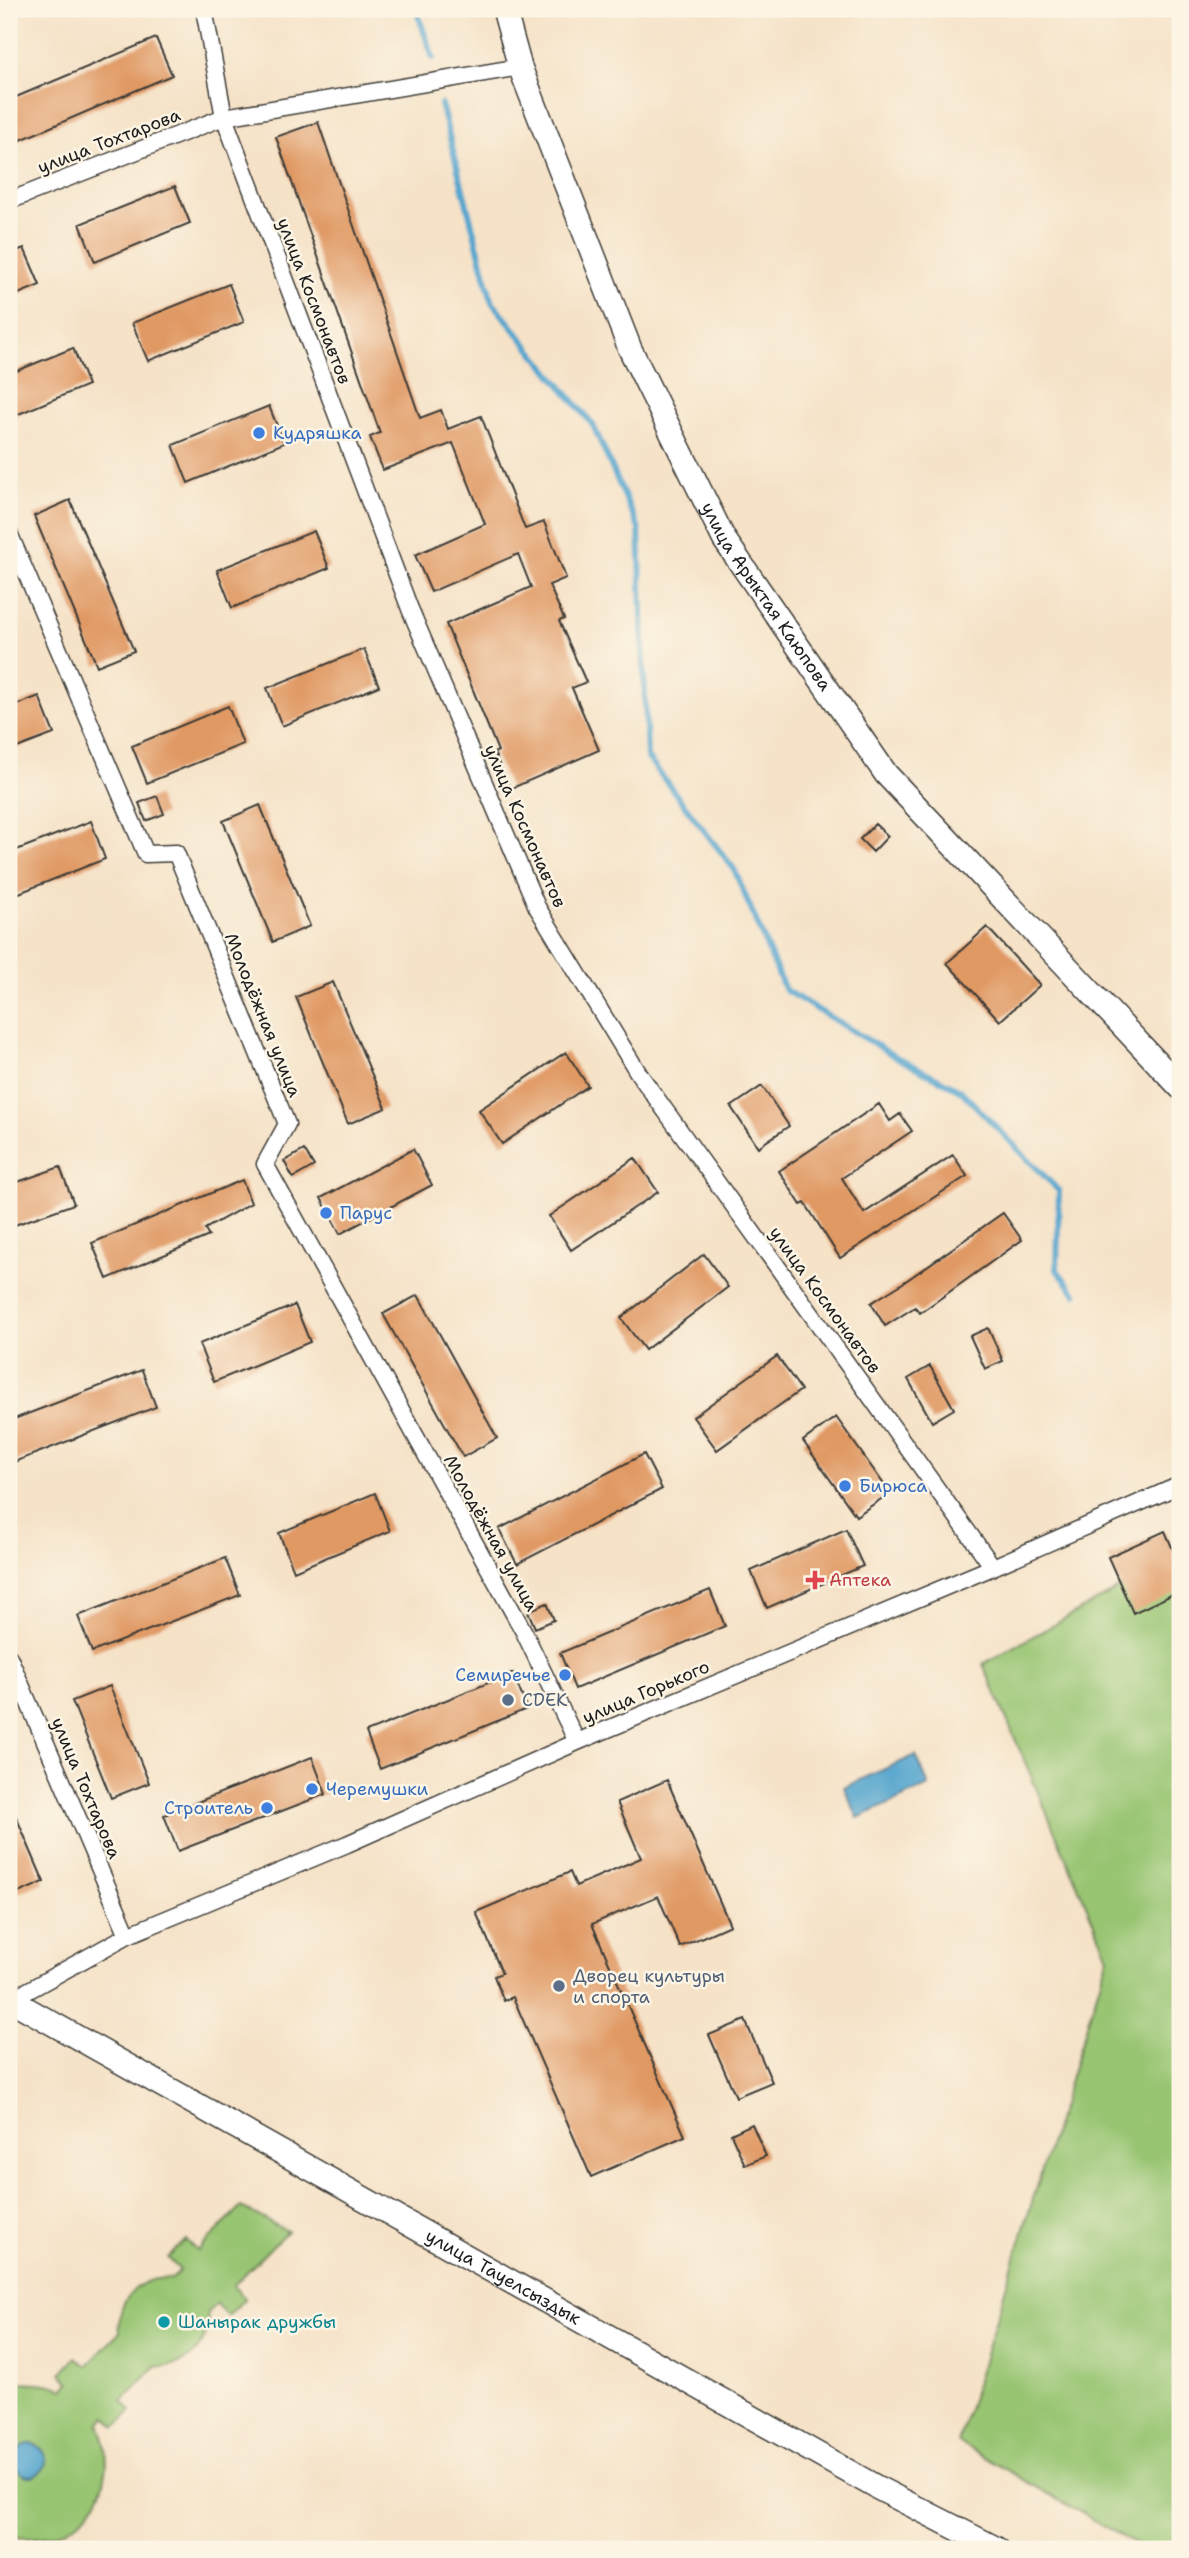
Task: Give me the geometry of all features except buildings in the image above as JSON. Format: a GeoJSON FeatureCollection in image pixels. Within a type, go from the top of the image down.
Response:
{"type":"FeatureCollection","features":[{"type":"Feature","properties":{"kind":"street","name":"улица Космонавтов"},"geometry":{"type":"LineString","coordinates":[[204,9],[224,117],[410,609],[537,907],[639,1074],[993,1567]]}},
{"type":"Feature","properties":{"kind":"street","name":"улица Арыктая Каюпова"},"geometry":{"type":"LineString","coordinates":[[504,9],[520,67],[630,349],[724,539],[886,774],[1180,1087]]}},
{"type":"Feature","properties":{"kind":"street","name":"улица Тохтарова"},"geometry":{"type":"LineString","coordinates":[[9,201],[224,117],[520,67]]}},
{"type":"Feature","properties":{"kind":"street","name":"Молодёжная улица"},"geometry":{"type":"LineString","coordinates":[[9,533],[146,854],[176,853],[287,1124],[265,1164],[524,1632],[577,1742]]}},
{"type":"Feature","properties":{"kind":"street","name":"улица Горького"},"geometry":{"type":"LineString","coordinates":[[10,1999],[128,1935],[347,1844],[577,1742],[993,1567],[1180,1485]]}},
{"type":"Feature","properties":{"kind":"street","name":"улица Тохтарова"},"geometry":{"type":"LineString","coordinates":[[9,1657],[128,1935]]}},
{"type":"Feature","properties":{"kind":"street","name":"улица Тауелсыздык"},"geometry":{"type":"LineString","coordinates":[[10,1999],[876,2487],[997,2549]]}},
{"type":"Feature","properties":{"kind":"green space"},"geometry":{"type":"Polygon","coordinates":[[[1180,1555],[1180,2549],[1144,2549],[958,2442],[1108,1956],[983,1664],[1180,1555]]]}},
{"type":"Feature","properties":{"kind":"green space"},"geometry":{"type":"Polygon","coordinates":[[[241,2207],[287,2231],[233,2286],[245,2298],[228,2316],[216,2304],[207,2313],[205,2335],[195,2353],[178,2363],[156,2366],[122,2401],[131,2411],[116,2427],[106,2417],[99,2424],[106,2448],[106,2471],[101,2492],[90,2510],[75,2524],[56,2534],[34,2538],[9,2536],[9,2384],[37,2383],[64,2389],[70,2383],[61,2373],[76,2357],[87,2366],[120,2332],[122,2309],[132,2292],[150,2281],[172,2279],[180,2270],[168,2258],[186,2240],[198,2251],[241,2207]]]}},
{"type":"Feature","properties":{"kind":"water"},"geometry":{"type":"Polygon","coordinates":[[[916,1755],[929,1786],[858,1818],[844,1787],[916,1755]]]}},
{"type":"Feature","properties":{"kind":"water"},"geometry":{"type":"Polygon","coordinates":[[[30,2444],[41,2449],[46,2460],[41,2471],[30,2476],[19,2471],[14,2460],[19,2449],[30,2444]]]}},
{"type":"Feature","properties":{"kind":"waterway"},"geometry":{"type":"LineString","coordinates":[[416,9],[433,58]]}},
{"type":"Feature","properties":{"kind":"waterway"},"geometry":{"type":"LineString","coordinates":[[441,104],[492,302],[593,425],[639,529],[647,757],[734,869],[785,990],[896,1057],[960,1090],[1059,1191],[1057,1270],[1076,1294]]}},
{"type":"Feature","properties":{"kind":"place","name":"Кудряшка"},"geometry":{"type":"Point","coordinates":[259,433]}},
{"type":"Feature","properties":{"kind":"place","name":"Парус"},"geometry":{"type":"Point","coordinates":[326,1213]}},
{"type":"Feature","properties":{"kind":"place","name":"Бирюса"},"geometry":{"type":"Point","coordinates":[845,1486]}},
{"type":"Feature","properties":{"kind":"place","name":"Аптека"},"geometry":{"type":"Point","coordinates":[815,1580]}},
{"type":"Feature","properties":{"kind":"place","name":"Семиречье"},"geometry":{"type":"Point","coordinates":[565,1675]}},
{"type":"Feature","properties":{"kind":"place","name":"CDEK"},"geometry":{"type":"Point","coordinates":[508,1700]}},
{"type":"Feature","properties":{"kind":"place","name":"Черемушки"},"geometry":{"type":"Point","coordinates":[312,1789]}},
{"type":"Feature","properties":{"kind":"place","name":"Строитель"},"geometry":{"type":"Point","coordinates":[267,1808]}},
{"type":"Feature","properties":{"kind":"place","name":"Дворец культуры и спорта"},"geometry":{"type":"Point","coordinates":[559,1986]}},
{"type":"Feature","properties":{"kind":"place","name":"Шанырак дружбы"},"geometry":{"type":"Point","coordinates":[164,2322]}}]}
